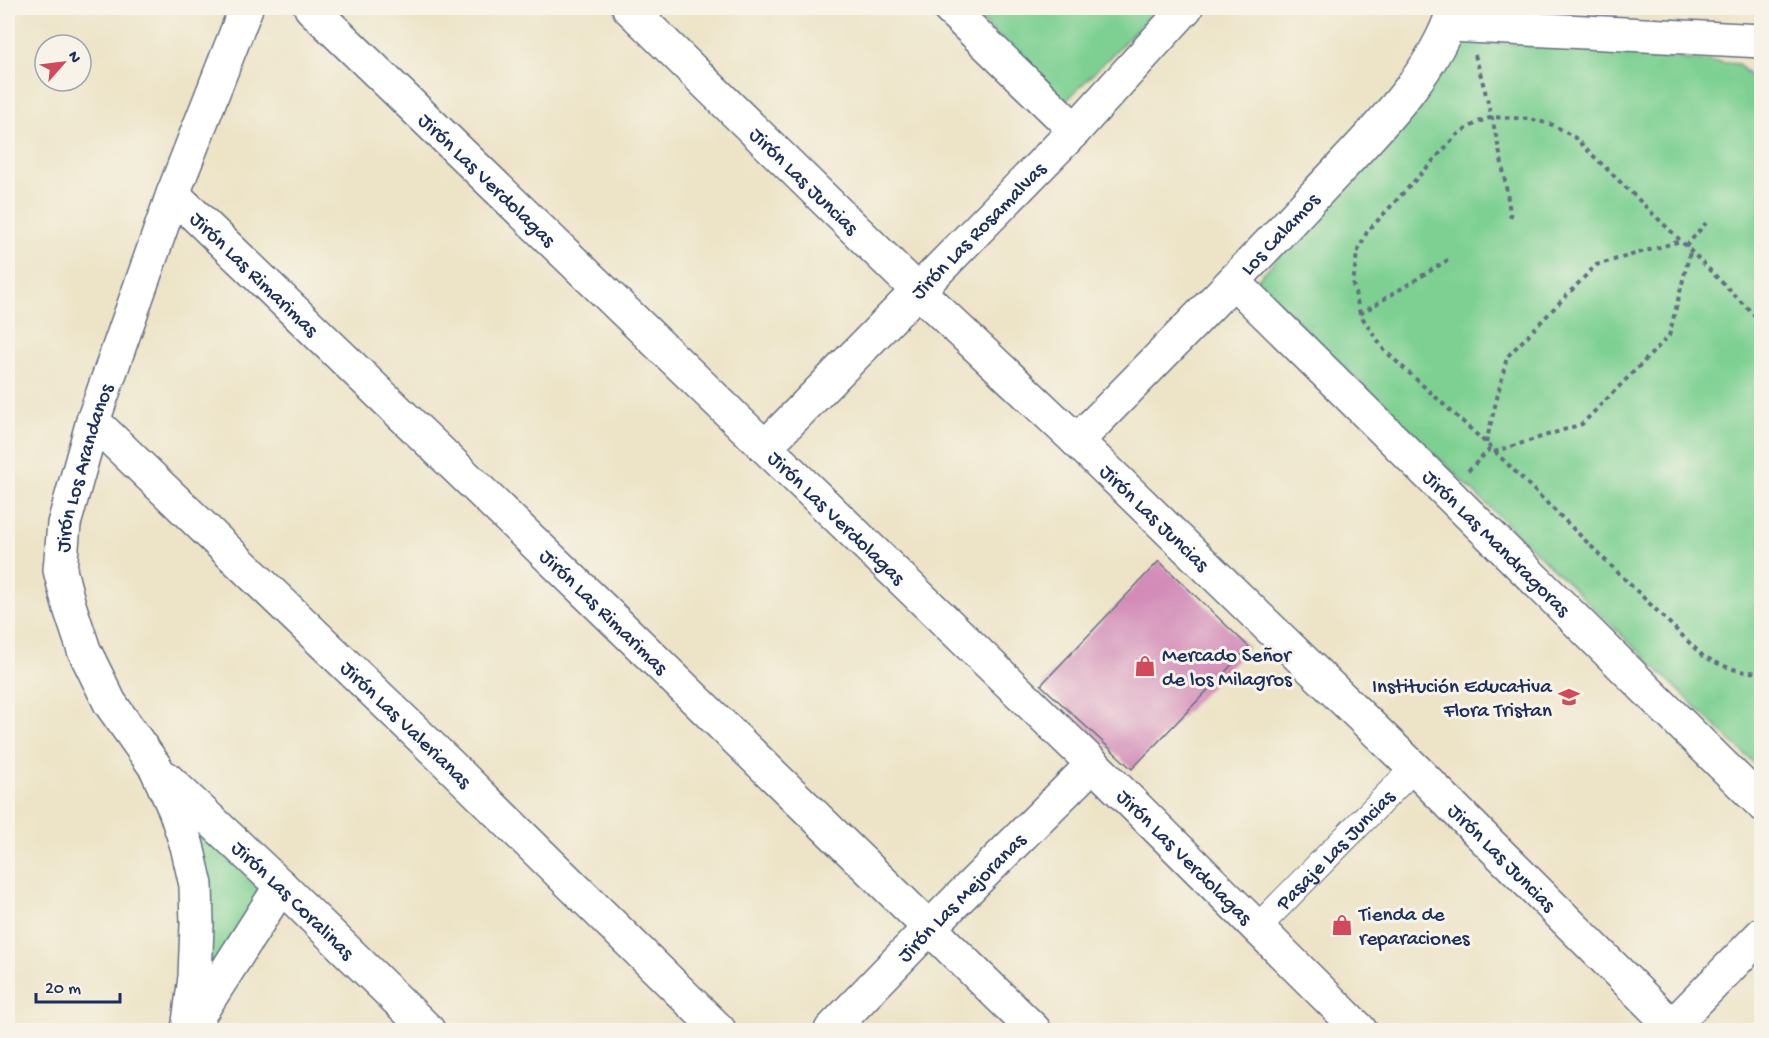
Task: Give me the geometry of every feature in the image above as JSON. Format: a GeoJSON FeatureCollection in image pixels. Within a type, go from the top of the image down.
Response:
{"type":"FeatureCollection","features":[{"type":"Feature","properties":{"kind":"street","name":"Jirón Los Arandanos"},"geometry":{"type":"LineString","coordinates":[[188,1030],[195,977],[197,925],[196,885],[187,846],[175,810],[156,768],[110,703],[84,650],[60,570],[63,524],[93,421],[173,194],[246,8]]}},
{"type":"Feature","properties":{"kind":"street","name":"Jirón Las Verdolagas"},"geometry":{"type":"LineString","coordinates":[[311,8],[1093,764],[1256,929],[1360,1030]]}},
{"type":"Feature","properties":{"kind":"street","name":"Jirón Las Juncias"},"geometry":{"type":"LineString","coordinates":[[629,8],[917,290],[1077,441],[1414,768],[1674,1028]]}},
{"type":"Feature","properties":{"kind":"street"},"geometry":{"type":"LineString","coordinates":[[949,8],[1075,130]]}},
{"type":"Feature","properties":{"kind":"street","name":"Jirón Las Rosamalvas"},"geometry":{"type":"LineString","coordinates":[[765,447],[1075,130],[1186,8]]}},
{"type":"Feature","properties":{"kind":"street"},"geometry":{"type":"LineString","coordinates":[[1451,16],[1761,41]]}},
{"type":"Feature","properties":{"kind":"street","name":"Los Calamos"},"geometry":{"type":"LineString","coordinates":[[1077,441],[1234,282],[1383,122],[1423,69],[1451,16]]}},
{"type":"Feature","properties":{"kind":"street","name":"Jirón Las Rimarimas"},"geometry":{"type":"LineString","coordinates":[[173,194],[1034,1030]]}},
{"type":"Feature","properties":{"kind":"street","name":"Jirón Las Mandragoras"},"geometry":{"type":"LineString","coordinates":[[1234,282],[1761,804]]}},
{"type":"Feature","properties":{"kind":"street","name":"Jirón Las Valerianas"},"geometry":{"type":"LineString","coordinates":[[93,421],[454,769],[719,1030]]}},
{"type":"Feature","properties":{"kind":"street","name":"Jirón Las Mejoranas"},"geometry":{"type":"LineString","coordinates":[[831,1030],[1093,764]]}},
{"type":"Feature","properties":{"kind":"street","name":"Jirón Las Coralinas"},"geometry":{"type":"LineString","coordinates":[[156,768],[428,1030]]}},
{"type":"Feature","properties":{"kind":"street","name":"Pasaje Las Juncias"},"geometry":{"type":"LineString","coordinates":[[1256,929],[1414,768]]}},
{"type":"Feature","properties":{"kind":"street"},"geometry":{"type":"LineString","coordinates":[[188,1030],[281,886]]}},
{"type":"Feature","properties":{"kind":"street"},"geometry":{"type":"LineString","coordinates":[[1674,1028],[1761,934]]}},
{"type":"Feature","properties":{"kind":"path"},"geometry":{"type":"LineString","coordinates":[[1474,54],[1493,117],[1506,180],[1511,221]]}},
{"type":"Feature","properties":{"kind":"path"},"geometry":{"type":"LineString","coordinates":[[1761,323],[1574,137],[1553,125],[1531,119],[1493,117],[1478,122],[1457,135],[1367,232],[1357,252],[1353,284],[1360,314],[1384,350],[1486,443],[1703,656],[1724,667],[1750,673],[1761,672]]}},
{"type":"Feature","properties":{"kind":"path"},"geometry":{"type":"LineString","coordinates":[[1686,246],[1706,223]]}},
{"type":"Feature","properties":{"kind":"path"},"geometry":{"type":"LineString","coordinates":[[1486,443],[1507,357],[1596,265],[1681,241]]}},
{"type":"Feature","properties":{"kind":"path"},"geometry":{"type":"LineString","coordinates":[[1462,476],[1492,450],[1582,424],[1669,336],[1691,251]]}},
{"type":"Feature","properties":{"kind":"path"},"geometry":{"type":"LineString","coordinates":[[1360,314],[1451,258]]}},
{"type":"Feature","properties":{"kind":"shaded area"},"geometry":{"type":"Polygon","coordinates":[[[1743,69],[1761,70],[1761,87],[1743,69]]]}},
{"type":"Feature","properties":{"kind":"green space"},"geometry":{"type":"Polygon","coordinates":[[[969,8],[1158,8],[1066,101],[969,8]]]}},
{"type":"Feature","properties":{"kind":"green space"},"geometry":{"type":"Polygon","coordinates":[[[1460,39],[1738,64],[1761,87],[1761,770],[1256,281],[1402,127],[1430,89],[1460,39]]]}},
{"type":"Feature","properties":{"kind":"green space"},"geometry":{"type":"Polygon","coordinates":[[[208,831],[265,889],[220,966],[208,960],[193,837],[208,831]]]}},
{"type":"Feature","properties":{"kind":"building","name":"Mercado Señor de los Milagros"},"geometry":{"type":"Polygon","coordinates":[[[1159,561],[1249,647],[1132,769],[1041,685],[1159,561]]]}},
{"type":"Feature","properties":{"kind":"place","name":"Mercado Señor de los Milagros"},"geometry":{"type":"Point","coordinates":[1145,666]}},
{"type":"Feature","properties":{"kind":"place","name":"Institución Educativa Flora Tristan"},"geometry":{"type":"Point","coordinates":[1569,697]}},
{"type":"Feature","properties":{"kind":"place","name":"Tienda de reparaciones"},"geometry":{"type":"Point","coordinates":[1342,925]}}]}
